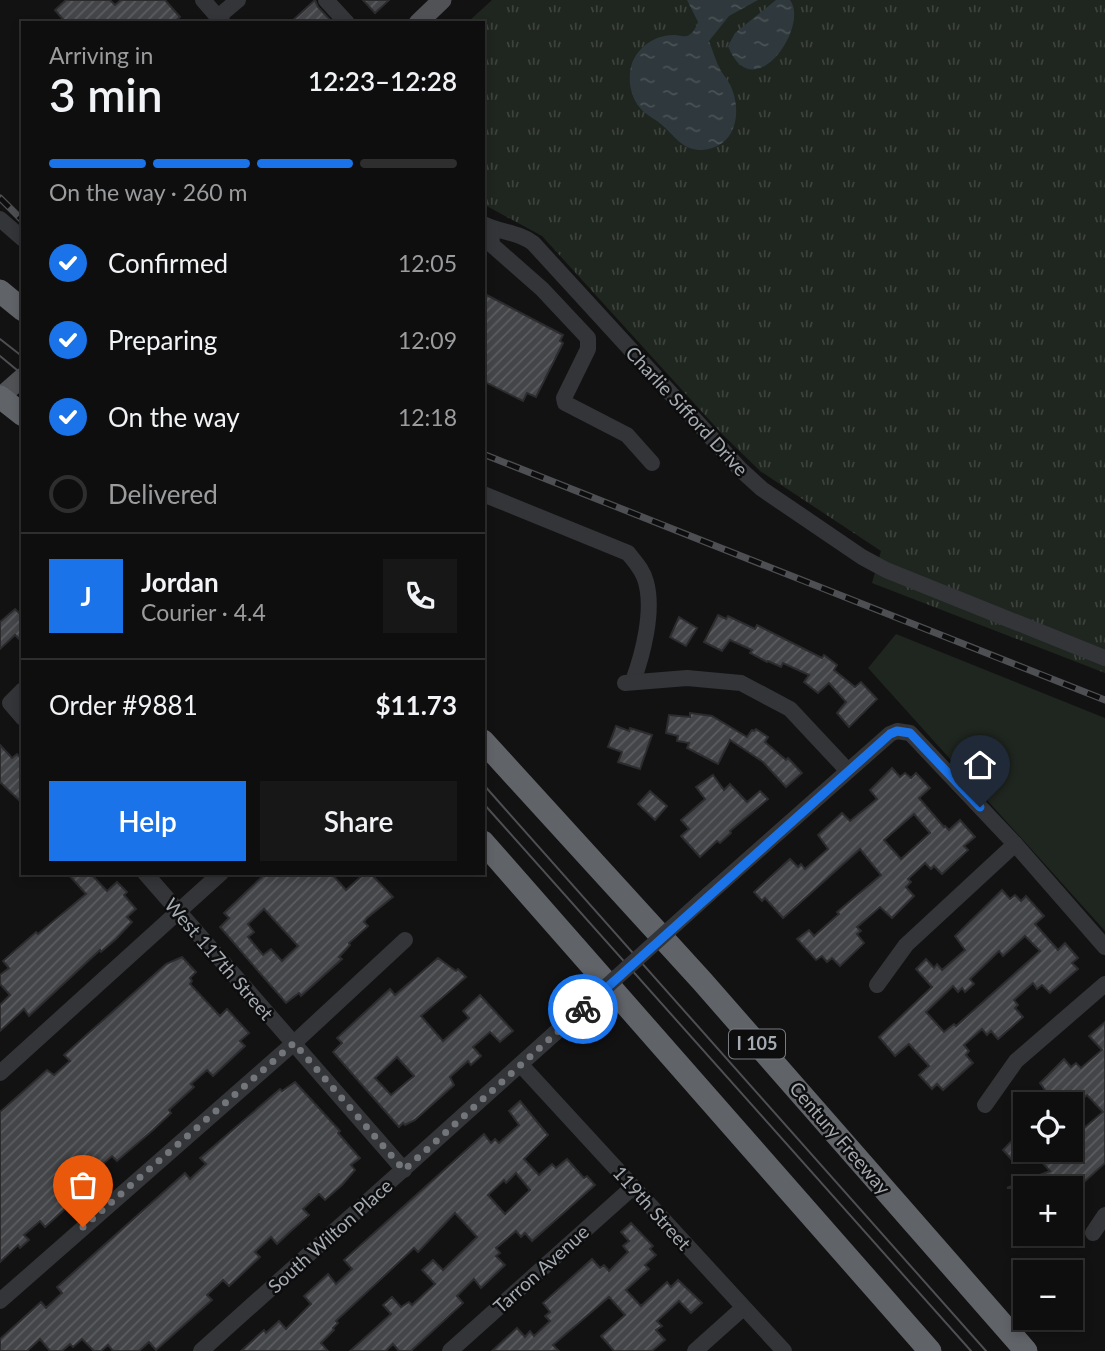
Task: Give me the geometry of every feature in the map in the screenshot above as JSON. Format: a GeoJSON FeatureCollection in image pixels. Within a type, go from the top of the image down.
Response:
{"type":"FeatureCollection","features":[{"type":"Feature","properties":{"kind":"highway"},"geometry":{"type":"LineString","coordinates":[[0,291],[21,308]]}},
{"type":"Feature","properties":{"kind":"highway"},"geometry":{"type":"LineString","coordinates":[[0,397],[21,413]]}},
{"type":"Feature","properties":{"kind":"highway","name":"Century Freeway"},"geometry":{"type":"LineString","coordinates":[[485,743],[702,981],[1026,1351]]}},
{"type":"Feature","properties":{"kind":"highway"},"geometry":{"type":"LineString","coordinates":[[485,844],[930,1351]]}},
{"type":"Feature","properties":{"kind":"main road"},"geometry":{"type":"LineString","coordinates":[[420,21],[442,0]]}},
{"type":"Feature","properties":{"kind":"main road"},"geometry":{"type":"LineString","coordinates":[[0,397],[21,379]]}},
{"type":"Feature","properties":{"kind":"street"},"geometry":{"type":"LineString","coordinates":[[203,0],[221,20],[238,0]]}},
{"type":"Feature","properties":{"kind":"street"},"geometry":{"type":"LineString","coordinates":[[326,0],[345,21]]}},
{"type":"Feature","properties":{"kind":"street"},"geometry":{"type":"LineString","coordinates":[[0,219],[21,237]]}},
{"type":"Feature","properties":{"kind":"street"},"geometry":{"type":"LineString","coordinates":[[487,226],[492,245],[542,289],[588,338],[588,349],[564,398],[565,403],[627,435],[652,463]]}},
{"type":"Feature","properties":{"kind":"street","name":"Charlie Sifford Drive"},"geometry":{"type":"LineString","coordinates":[[487,226],[520,234],[533,243],[721,451],[762,489],[862,557],[886,570],[1105,658]]}},
{"type":"Feature","properties":{"kind":"street"},"geometry":{"type":"LineString","coordinates":[[485,495],[628,554],[641,569],[647,583],[648,609],[643,655],[629,682],[687,678],[741,683],[790,709],[848,771]]}},
{"type":"Feature","properties":{"kind":"street"},"geometry":{"type":"LineString","coordinates":[[21,693],[10,703],[21,716]]}},
{"type":"Feature","properties":{"kind":"street","name":"South Wilton Place"},"geometry":{"type":"LineString","coordinates":[[201,1351],[890,734],[897,731],[910,733],[1015,844]]}},
{"type":"Feature","properties":{"kind":"street"},"geometry":{"type":"LineString","coordinates":[[877,985],[906,945],[1015,844],[1105,947]]}},
{"type":"Feature","properties":{"kind":"street","name":"West 117th Street"},"geometry":{"type":"LineString","coordinates":[[147,875],[404,1170]]}},
{"type":"Feature","properties":{"kind":"street"},"geometry":{"type":"LineString","coordinates":[[0,1073],[218,875]]}},
{"type":"Feature","properties":{"kind":"street"},"geometry":{"type":"LineString","coordinates":[[0,1301],[294,1043],[405,940]]}},
{"type":"Feature","properties":{"kind":"street"},"geometry":{"type":"LineString","coordinates":[[985,1105],[1016,1061],[1105,984]]}},
{"type":"Feature","properties":{"kind":"street","name":"119th Street"},"geometry":{"type":"LineString","coordinates":[[521,1065],[784,1351]]}},
{"type":"Feature","properties":{"kind":"street","name":"Tarron Avenue"},"geometry":{"type":"LineString","coordinates":[[450,1351],[633,1187]]}},
{"type":"Feature","properties":{"kind":"street"},"geometry":{"type":"LineString","coordinates":[[1093,1233],[1105,1215]]}},
{"type":"Feature","properties":{"kind":"street"},"geometry":{"type":"LineString","coordinates":[[695,1351],[743,1308]]}},
{"type":"Feature","properties":{"kind":"green space"},"geometry":{"type":"Polygon","coordinates":[[[492,0],[1105,0],[1105,673],[872,583],[881,551],[760,471],[723,435],[542,236],[485,205],[485,21],[469,21],[492,0]]]}},
{"type":"Feature","properties":{"kind":"green space"},"geometry":{"type":"Polygon","coordinates":[[[896,634],[1105,718],[1105,931],[868,668],[896,634]]]}},
{"type":"Feature","properties":{"kind":"water"},"geometry":{"type":"Polygon","coordinates":[[[687,0],[758,0],[729,16],[709,41],[719,68],[732,89],[736,119],[729,137],[713,148],[702,150],[689,148],[679,142],[643,111],[634,99],[630,81],[632,63],[643,47],[660,37],[685,36],[694,31],[698,22],[687,0]]]}},
{"type":"Feature","properties":{"kind":"water"},"geometry":{"type":"Polygon","coordinates":[[[776,0],[790,0],[794,12],[792,27],[786,43],[776,57],[764,66],[751,69],[739,63],[728,46],[735,33],[776,0]]]}},
{"type":"Feature","properties":{"kind":"building"},"geometry":{"type":"Polygon","coordinates":[[[66,0],[110,0],[115,5],[121,0],[165,0],[180,17],[175,21],[64,21],[55,10],[66,0]]]}},
{"type":"Feature","properties":{"kind":"building"},"geometry":{"type":"Polygon","coordinates":[[[315,0],[331,21],[292,21],[315,0]]]}},
{"type":"Feature","properties":{"kind":"building"},"geometry":{"type":"Polygon","coordinates":[[[363,0],[389,0],[375,13],[363,0]]]}},
{"type":"Feature","properties":{"kind":"building"},"geometry":{"type":"Polygon","coordinates":[[[485,294],[563,335],[560,341],[563,343],[536,397],[527,393],[523,401],[485,382],[485,294]]]}},
{"type":"Feature","properties":{"kind":"building"},"geometry":{"type":"Polygon","coordinates":[[[15,609],[21,615],[21,641],[15,635],[0,649],[0,622],[15,609]]]}},
{"type":"Feature","properties":{"kind":"building"},"geometry":{"type":"Polygon","coordinates":[[[718,615],[726,619],[728,616],[755,629],[757,625],[822,658],[824,655],[837,665],[834,670],[855,687],[861,682],[877,699],[849,727],[837,713],[846,702],[829,683],[818,693],[804,682],[809,675],[783,663],[781,667],[767,662],[750,653],[752,650],[730,640],[722,651],[704,642],[718,615]]]}},
{"type":"Feature","properties":{"kind":"building"},"geometry":{"type":"Polygon","coordinates":[[[679,617],[697,628],[686,646],[670,637],[679,617]]]}},
{"type":"Feature","properties":{"kind":"building"},"geometry":{"type":"Polygon","coordinates":[[[690,713],[712,716],[747,737],[756,729],[768,737],[765,742],[786,760],[788,758],[802,773],[786,787],[763,762],[730,740],[718,764],[687,748],[689,743],[677,741],[678,736],[666,733],[669,715],[690,717],[690,713]]]}},
{"type":"Feature","properties":{"kind":"building"},"geometry":{"type":"Polygon","coordinates":[[[616,726],[652,735],[640,769],[618,762],[622,752],[608,747],[616,726]]]}},
{"type":"Feature","properties":{"kind":"building"},"geometry":{"type":"Polygon","coordinates":[[[0,745],[12,758],[17,754],[21,758],[21,802],[0,782],[0,745]]]}},
{"type":"Feature","properties":{"kind":"building"},"geometry":{"type":"Polygon","coordinates":[[[892,768],[900,777],[905,773],[911,778],[916,773],[930,788],[919,798],[944,827],[949,830],[960,820],[975,837],[964,846],[968,850],[942,874],[934,866],[931,869],[925,863],[908,879],[911,882],[906,887],[914,896],[892,918],[880,907],[857,927],[861,931],[857,934],[864,943],[840,966],[832,958],[827,962],[822,956],[816,960],[797,939],[809,930],[814,936],[839,914],[837,912],[881,875],[860,849],[783,918],[765,898],[762,901],[754,892],[790,859],[798,867],[801,864],[805,869],[828,849],[818,835],[842,813],[850,821],[877,799],[870,790],[892,768]],[[914,814],[884,840],[901,859],[930,833],[914,814]]]}},
{"type":"Feature","properties":{"kind":"building"},"geometry":{"type":"Polygon","coordinates":[[[713,775],[724,790],[730,784],[747,802],[760,791],[768,799],[720,843],[717,841],[700,857],[681,836],[689,829],[681,820],[705,799],[696,787],[713,775]]]}},
{"type":"Feature","properties":{"kind":"building"},"geometry":{"type":"Polygon","coordinates":[[[650,791],[667,806],[655,820],[638,804],[650,791]]]}},
{"type":"Feature","properties":{"kind":"building"},"geometry":{"type":"Polygon","coordinates":[[[69,875],[92,875],[107,891],[117,882],[127,892],[124,895],[136,909],[127,917],[132,922],[29,1016],[24,1009],[0,1031],[0,1005],[10,995],[0,984],[0,975],[9,968],[3,961],[86,894],[69,875]]]}},
{"type":"Feature","properties":{"kind":"building"},"geometry":{"type":"Polygon","coordinates":[[[264,875],[333,875],[346,890],[363,875],[372,875],[393,897],[367,918],[364,922],[368,926],[349,943],[339,957],[342,959],[301,996],[299,993],[286,1003],[220,927],[229,918],[224,913],[264,875]],[[264,909],[248,924],[254,932],[248,937],[263,955],[271,949],[282,961],[298,946],[264,909]]]}},
{"type":"Feature","properties":{"kind":"building"},"geometry":{"type":"Polygon","coordinates":[[[1002,890],[1010,899],[1015,895],[1021,901],[1026,896],[1044,916],[1035,924],[1058,950],[1065,943],[1078,958],[1072,963],[1078,969],[1050,993],[1042,985],[1037,989],[1033,983],[1014,1000],[1018,1005],[1015,1008],[1023,1017],[998,1039],[991,1031],[987,1035],[982,1029],[964,1045],[969,1051],[966,1055],[973,1063],[943,1090],[937,1084],[932,1089],[919,1075],[929,1066],[909,1044],[895,1056],[879,1037],[932,987],[916,969],[926,959],[934,968],[937,964],[942,970],[965,950],[955,936],[1002,890]],[[1025,936],[1003,956],[999,951],[970,979],[974,984],[965,992],[962,988],[958,992],[953,986],[926,1012],[944,1032],[954,1024],[956,1026],[1040,951],[1025,936]]]}},
{"type":"Feature","properties":{"kind":"building"},"geometry":{"type":"Polygon","coordinates":[[[182,957],[196,972],[190,978],[190,984],[220,1016],[227,1009],[249,1033],[240,1041],[245,1046],[213,1076],[207,1070],[191,1084],[194,1087],[169,1110],[171,1113],[153,1130],[117,1161],[112,1156],[96,1170],[100,1175],[92,1183],[90,1180],[73,1196],[76,1199],[45,1227],[40,1221],[24,1235],[29,1240],[20,1248],[18,1245],[0,1262],[0,1112],[47,1070],[54,1075],[70,1061],[64,1055],[166,964],[182,957]]]}},
{"type":"Feature","properties":{"kind":"building"},"geometry":{"type":"Polygon","coordinates":[[[438,958],[456,971],[458,969],[466,977],[421,1016],[443,1041],[469,1018],[463,1011],[480,995],[513,1031],[500,1042],[490,1032],[473,1047],[481,1056],[471,1065],[468,1061],[450,1077],[454,1085],[415,1120],[399,1127],[333,1052],[342,1043],[337,1038],[390,989],[395,995],[438,958]],[[397,1057],[375,1078],[391,1095],[414,1076],[397,1057]]]}},
{"type":"Feature","properties":{"kind":"building"},"geometry":{"type":"Polygon","coordinates":[[[1105,1022],[1105,1163],[1083,1183],[1083,1176],[1037,1176],[1050,1171],[1042,1162],[1083,1162],[1083,1129],[1103,1112],[1087,1095],[1083,1098],[1083,1092],[1046,1092],[1040,1083],[1064,1059],[1071,1067],[1076,1063],[1081,1068],[1102,1050],[1089,1036],[1105,1022]]]}},
{"type":"Feature","properties":{"kind":"building"},"geometry":{"type":"Polygon","coordinates":[[[295,1082],[340,1131],[338,1133],[360,1158],[351,1165],[355,1170],[342,1185],[325,1200],[319,1194],[303,1209],[309,1215],[277,1244],[271,1237],[255,1252],[260,1257],[229,1286],[223,1280],[207,1295],[212,1300],[156,1350],[149,1342],[139,1351],[113,1351],[108,1345],[101,1351],[94,1351],[82,1339],[73,1347],[70,1344],[62,1351],[50,1351],[40,1339],[27,1351],[0,1351],[0,1339],[41,1302],[46,1308],[62,1293],[57,1287],[185,1173],[190,1179],[206,1164],[200,1158],[280,1089],[282,1091],[295,1082]]]}},
{"type":"Feature","properties":{"kind":"building"},"geometry":{"type":"Polygon","coordinates":[[[520,1101],[548,1135],[524,1159],[539,1175],[552,1164],[556,1168],[567,1159],[584,1178],[587,1176],[595,1185],[532,1241],[525,1233],[521,1237],[516,1231],[496,1248],[500,1253],[496,1256],[505,1265],[481,1288],[474,1279],[457,1296],[463,1303],[411,1351],[399,1351],[393,1344],[386,1351],[350,1351],[391,1314],[383,1305],[392,1297],[401,1307],[409,1302],[412,1305],[435,1284],[422,1270],[433,1260],[443,1270],[477,1237],[455,1213],[418,1252],[414,1248],[336,1321],[338,1323],[334,1330],[321,1343],[328,1351],[241,1351],[264,1330],[266,1333],[279,1321],[286,1329],[311,1304],[304,1296],[328,1274],[336,1284],[352,1269],[344,1260],[484,1134],[491,1143],[495,1139],[499,1143],[519,1125],[509,1111],[520,1101]],[[516,1173],[488,1195],[505,1214],[530,1190],[516,1173]]]}},
{"type":"Feature","properties":{"kind":"building"},"geometry":{"type":"Polygon","coordinates":[[[1013,1140],[1013,1161],[1003,1150],[1013,1140]]]}},
{"type":"Feature","properties":{"kind":"building"},"geometry":{"type":"Polygon","coordinates":[[[631,1223],[653,1246],[650,1249],[656,1255],[645,1265],[649,1269],[626,1290],[641,1306],[667,1282],[671,1287],[678,1280],[702,1303],[691,1313],[679,1301],[657,1321],[662,1326],[656,1330],[665,1340],[652,1351],[614,1351],[601,1336],[625,1315],[609,1297],[553,1345],[559,1351],[492,1351],[517,1328],[525,1337],[530,1331],[534,1336],[550,1321],[545,1316],[550,1312],[543,1303],[592,1259],[600,1268],[604,1265],[609,1271],[628,1252],[623,1246],[629,1241],[621,1232],[631,1223]]]}},
{"type":"Feature","properties":{"kind":"tram line"},"geometry":{"type":"LineString","coordinates":[[0,339],[21,355]]}},
{"type":"Feature","properties":{"kind":"tram line"},"geometry":{"type":"LineString","coordinates":[[0,356],[21,373]]}},
{"type":"Feature","properties":{"kind":"tram line"},"geometry":{"type":"LineString","coordinates":[[485,786],[986,1351]]}},
{"type":"Feature","properties":{"kind":"tram line"},"geometry":{"type":"LineString","coordinates":[[485,805],[971,1351]]}},
{"type":"Feature","properties":{"kind":"railway"},"geometry":{"type":"LineString","coordinates":[[0,198],[21,219]]}},
{"type":"Feature","properties":{"kind":"railway"},"geometry":{"type":"LineString","coordinates":[[485,455],[1105,700]]}},
{"type":"Feature","properties":{"kind":"way so far"},"geometry":{"type":"LineString","coordinates":[[83,1227],[294,1043],[404,1170],[583,1009]]}},
{"type":"Feature","properties":{"kind":"route"},"geometry":{"type":"LineString","coordinates":[[583,1009],[890,734],[897,731],[910,733],[980,807]]}}]}
